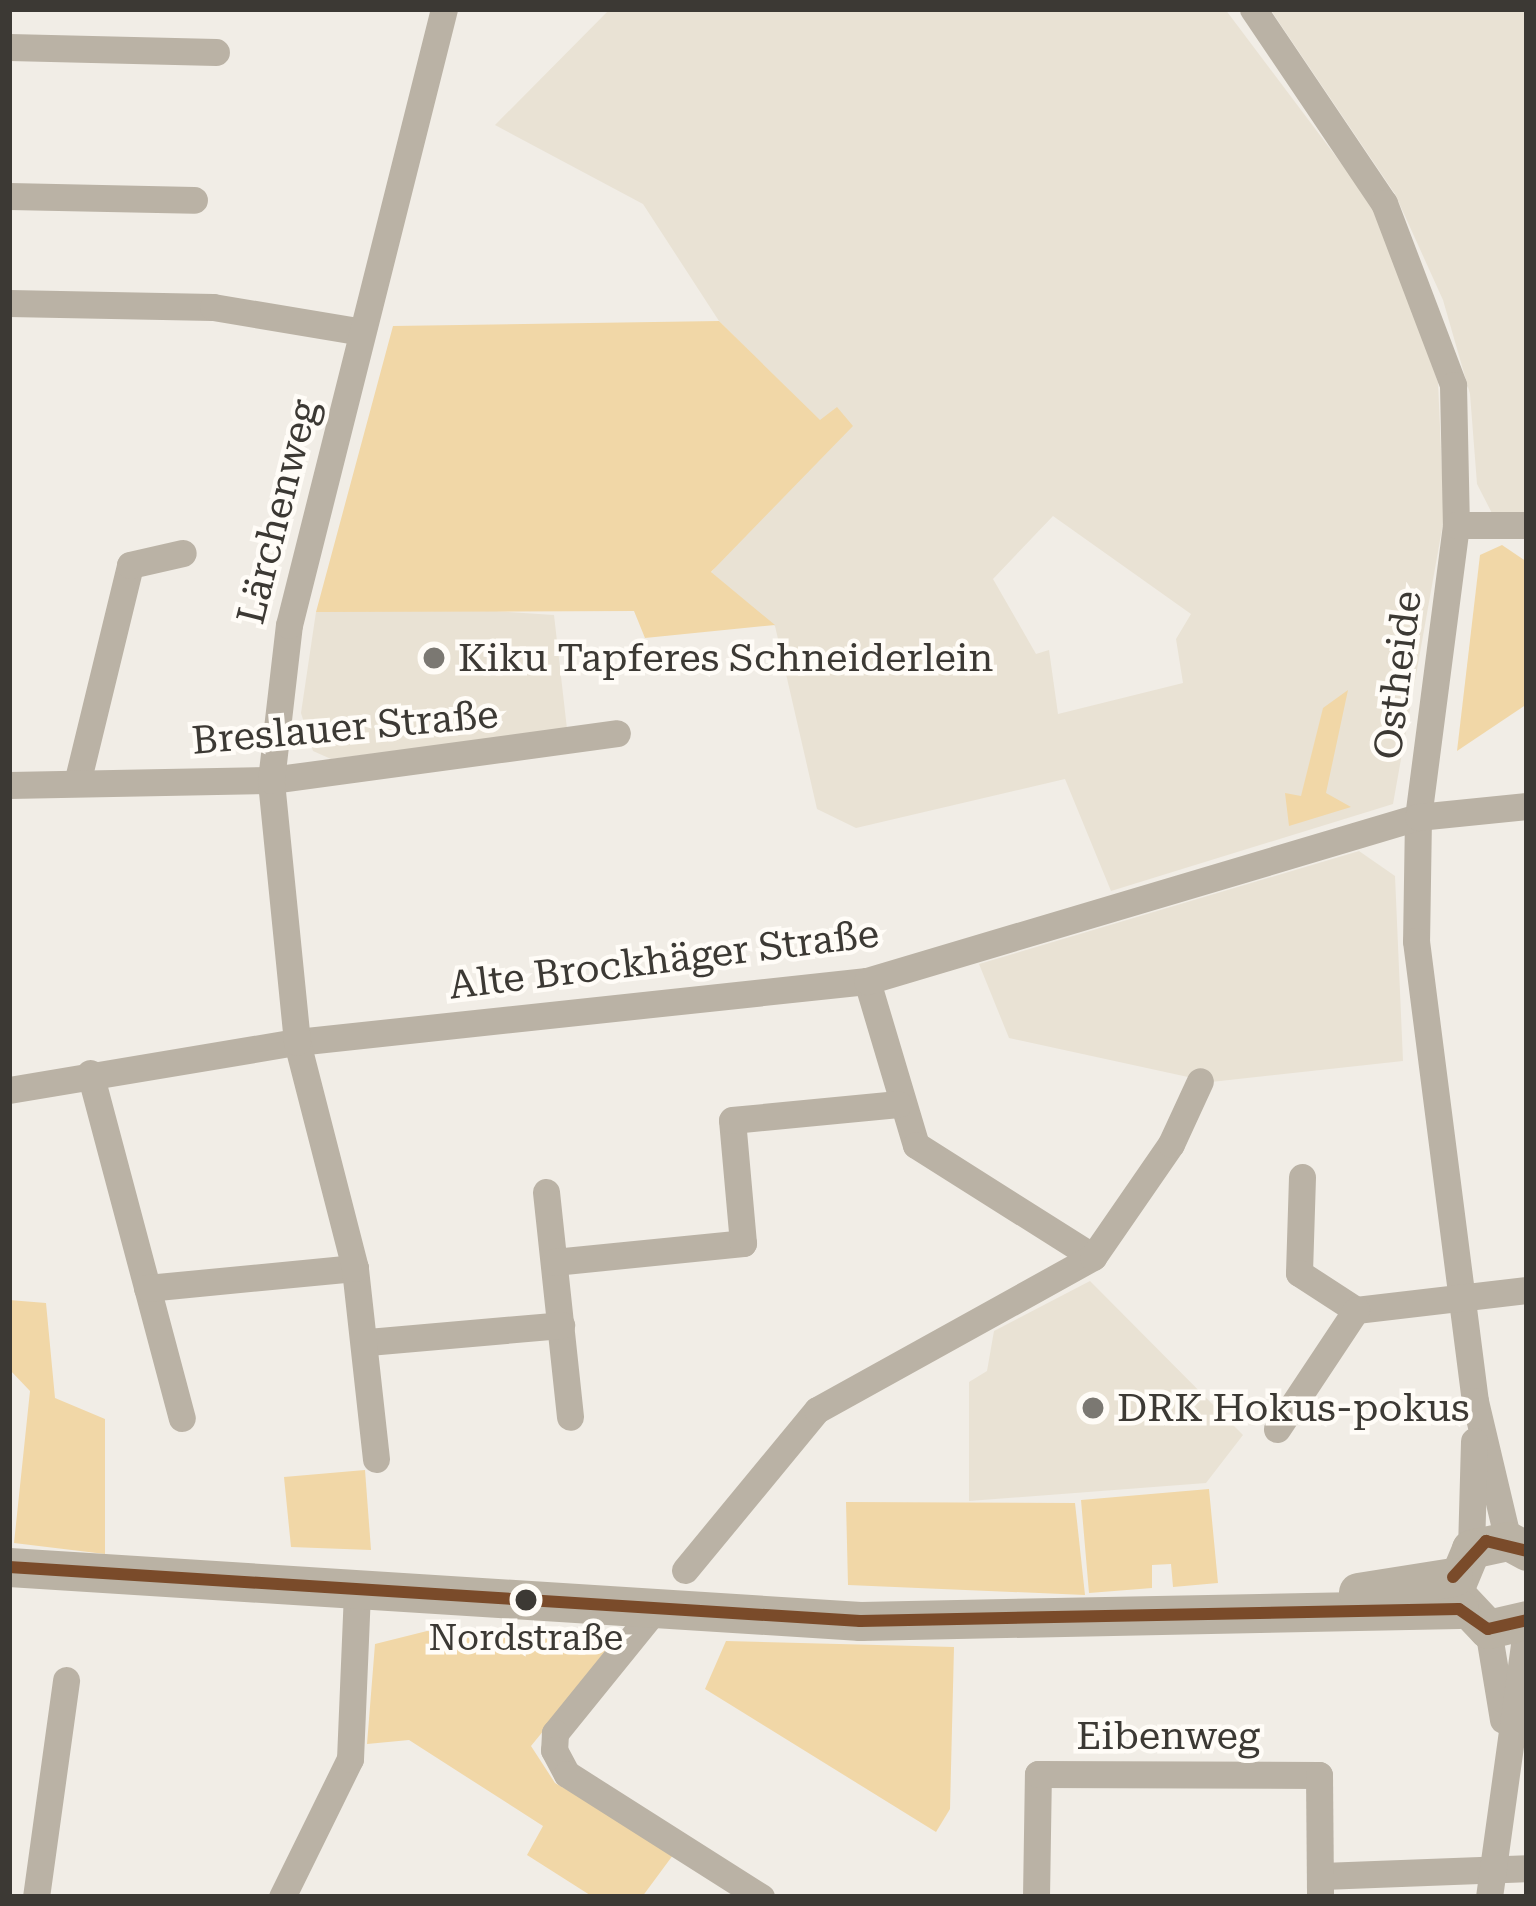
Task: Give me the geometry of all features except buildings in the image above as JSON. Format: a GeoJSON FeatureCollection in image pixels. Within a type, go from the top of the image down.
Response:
{"type":"FeatureCollection","features":[{"type":"Feature","properties":{"kind":"street","name":"Lärchenweg"},"geometry":{"type":"LineString","coordinates":[[376,1459],[368,1342],[355,1268],[297,1042],[271,780],[289,625],[444,9]]}},
{"type":"Feature","properties":{"kind":"street","name":"Ostheide"},"geometry":{"type":"LineString","coordinates":[[1253,9],[1377,191],[1427,297],[1453,385],[1456,525],[1418,817],[1423,1054],[1475,1401],[1507,1744]]}},
{"type":"Feature","properties":{"kind":"street"},"geometry":{"type":"LineString","coordinates":[[9,47],[216,52]]}},
{"type":"Feature","properties":{"kind":"street"},"geometry":{"type":"LineString","coordinates":[[9,196],[194,200]]}},
{"type":"Feature","properties":{"kind":"street"},"geometry":{"type":"LineString","coordinates":[[9,303],[213,307],[362,332]]}},
{"type":"Feature","properties":{"kind":"street"},"geometry":{"type":"LineString","coordinates":[[1456,525],[1527,525]]}},
{"type":"Feature","properties":{"kind":"street"},"geometry":{"type":"LineString","coordinates":[[76,783],[130,565],[183,553]]}},
{"type":"Feature","properties":{"kind":"street","name":"Breslauer Straße"},"geometry":{"type":"LineString","coordinates":[[9,785],[271,780],[617,733]]}},
{"type":"Feature","properties":{"kind":"street","name":"Alte Brockhäger Straße"},"geometry":{"type":"LineString","coordinates":[[9,1090],[90,1072],[297,1042],[867,981],[1418,817],[1527,806]]}},
{"type":"Feature","properties":{"kind":"street"},"geometry":{"type":"LineString","coordinates":[[867,981],[898,1103],[935,1163],[1093,1257]]}},
{"type":"Feature","properties":{"kind":"street"},"geometry":{"type":"LineString","coordinates":[[90,1072],[182,1418]]}},
{"type":"Feature","properties":{"kind":"street"},"geometry":{"type":"LineString","coordinates":[[686,1570],[817,1410],[1093,1257],[1172,1144],[1200,1081]]}},
{"type":"Feature","properties":{"kind":"street"},"geometry":{"type":"LineString","coordinates":[[554,1262],[743,1243],[732,1120],[898,1103]]}},
{"type":"Feature","properties":{"kind":"street"},"geometry":{"type":"LineString","coordinates":[[1302,1178],[1299,1273],[1356,1310],[1527,1290]]}},
{"type":"Feature","properties":{"kind":"street"},"geometry":{"type":"LineString","coordinates":[[546,1192],[570,1417]]}},
{"type":"Feature","properties":{"kind":"street"},"geometry":{"type":"LineString","coordinates":[[147,1288],[355,1268]]}},
{"type":"Feature","properties":{"kind":"street"},"geometry":{"type":"LineString","coordinates":[[1277,1429],[1356,1310]]}},
{"type":"Feature","properties":{"kind":"street"},"geometry":{"type":"LineString","coordinates":[[368,1342],[561,1324]]}},
{"type":"Feature","properties":{"kind":"street"},"geometry":{"type":"LineString","coordinates":[[9,1567],[653,1612],[1175,1617],[1495,1587],[1507,1744],[1492,1886]]}},
{"type":"Feature","properties":{"kind":"street"},"geometry":{"type":"LineString","coordinates":[[283,1897],[350,1759],[357,1593]]}},
{"type":"Feature","properties":{"kind":"street"},"geometry":{"type":"LineString","coordinates":[[653,1612],[554,1733],[554,1750],[566,1774],[761,1897]]}},
{"type":"Feature","properties":{"kind":"street"},"geometry":{"type":"LineString","coordinates":[[36,1897],[66,1680]]}},
{"type":"Feature","properties":{"kind":"street","name":"Eibenweg"},"geometry":{"type":"LineString","coordinates":[[1036,1897],[1038,1774],[1319,1775],[1321,1887]]}},
{"type":"Feature","properties":{"kind":"street"},"geometry":{"type":"LineString","coordinates":[[1321,1887],[1492,1886],[1527,1868]]}},
{"type":"Feature","properties":{"kind":"shaded area"},"geometry":{"type":"Polygon","coordinates":[[[610,9],[1225,9],[1377,211],[1438,382],[1444,518],[1393,804],[1111,891],[1065,779],[856,828],[817,809],[775,626],[711,573],[820,421],[719,321],[643,204],[495,125],[610,9]],[[1053,516],[993,579],[1036,654],[1049,650],[1058,714],[1183,683],[1176,639],[1191,614],[1053,516]]]}},
{"type":"Feature","properties":{"kind":"shaded area"},"geometry":{"type":"Polygon","coordinates":[[[1270,9],[1527,9],[1527,518],[1495,519],[1477,484],[1470,394],[1443,300],[1395,194],[1270,9]]]}},
{"type":"Feature","properties":{"kind":"shaded area"},"geometry":{"type":"Polygon","coordinates":[[[719,321],[820,420],[837,407],[853,426],[711,572],[775,625],[645,638],[634,611],[316,612],[393,326],[719,321]]]}},
{"type":"Feature","properties":{"kind":"shaded area"},"geometry":{"type":"Polygon","coordinates":[[[1502,545],[1527,562],[1527,704],[1457,751],[1480,555],[1502,545]]]}},
{"type":"Feature","properties":{"kind":"shaded area","name":"Kiku Tapferes Schneiderlein"},"geometry":{"type":"Polygon","coordinates":[[[386,604],[554,615],[567,729],[331,759],[313,751],[301,713],[316,612],[386,604]]]}},
{"type":"Feature","properties":{"kind":"shaded area"},"geometry":{"type":"Polygon","coordinates":[[[1348,690],[1326,793],[1351,807],[1289,826],[1285,793],[1301,796],[1323,708],[1348,690]]]}},
{"type":"Feature","properties":{"kind":"shaded area"},"geometry":{"type":"Polygon","coordinates":[[[1359,851],[1395,876],[1403,1061],[1211,1082],[1009,1038],[979,964],[1359,851]]]}},
{"type":"Feature","properties":{"kind":"shaded area","name":"DRK Hokus-pokus"},"geometry":{"type":"Polygon","coordinates":[[[1090,1281],[1243,1435],[1206,1483],[969,1501],[969,1382],[987,1371],[994,1331],[1090,1281]]]}},
{"type":"Feature","properties":{"kind":"shaded area"},"geometry":{"type":"Polygon","coordinates":[[[9,1300],[46,1303],[55,1398],[105,1419],[105,1554],[14,1543],[30,1391],[9,1369],[9,1300]]]}},
{"type":"Feature","properties":{"kind":"shaded area"},"geometry":{"type":"Polygon","coordinates":[[[365,1470],[371,1550],[291,1547],[284,1477],[365,1470]]]}},
{"type":"Feature","properties":{"kind":"shaded area"},"geometry":{"type":"Polygon","coordinates":[[[1209,1489],[1218,1583],[1173,1587],[1171,1564],[1152,1565],[1152,1588],[1089,1593],[1081,1500],[1209,1489]]]}},
{"type":"Feature","properties":{"kind":"shaded area"},"geometry":{"type":"Polygon","coordinates":[[[846,1502],[1075,1503],[1085,1595],[848,1585],[846,1502]]]}},
{"type":"Feature","properties":{"kind":"shaded area"},"geometry":{"type":"Polygon","coordinates":[[[427,1631],[615,1643],[531,1746],[555,1783],[676,1851],[642,1897],[593,1897],[527,1855],[543,1826],[409,1740],[367,1744],[375,1644],[427,1631]]]}},
{"type":"Feature","properties":{"kind":"shaded area"},"geometry":{"type":"Polygon","coordinates":[[[726,1641],[954,1647],[950,1809],[936,1832],[705,1689],[726,1641]]]}},
{"type":"Feature","properties":{"kind":"transit line"},"geometry":{"type":"LineString","coordinates":[[1453,1577],[1486,1541],[1527,1551]]}},
{"type":"Feature","properties":{"kind":"transit line"},"geometry":{"type":"LineString","coordinates":[[9,1567],[860,1621],[1459,1609],[1488,1629],[1527,1620]]}},
{"type":"Feature","properties":{"kind":"place","name":"Kiku Tapferes Schneiderlein"},"geometry":{"type":"Point","coordinates":[434,658]}},
{"type":"Feature","properties":{"kind":"place","name":"DRK Hokus-pokus"},"geometry":{"type":"Point","coordinates":[1093,1408]}},
{"type":"Feature","properties":{"kind":"place","name":"Nordstraße"},"geometry":{"type":"Point","coordinates":[526,1600]}}]}
